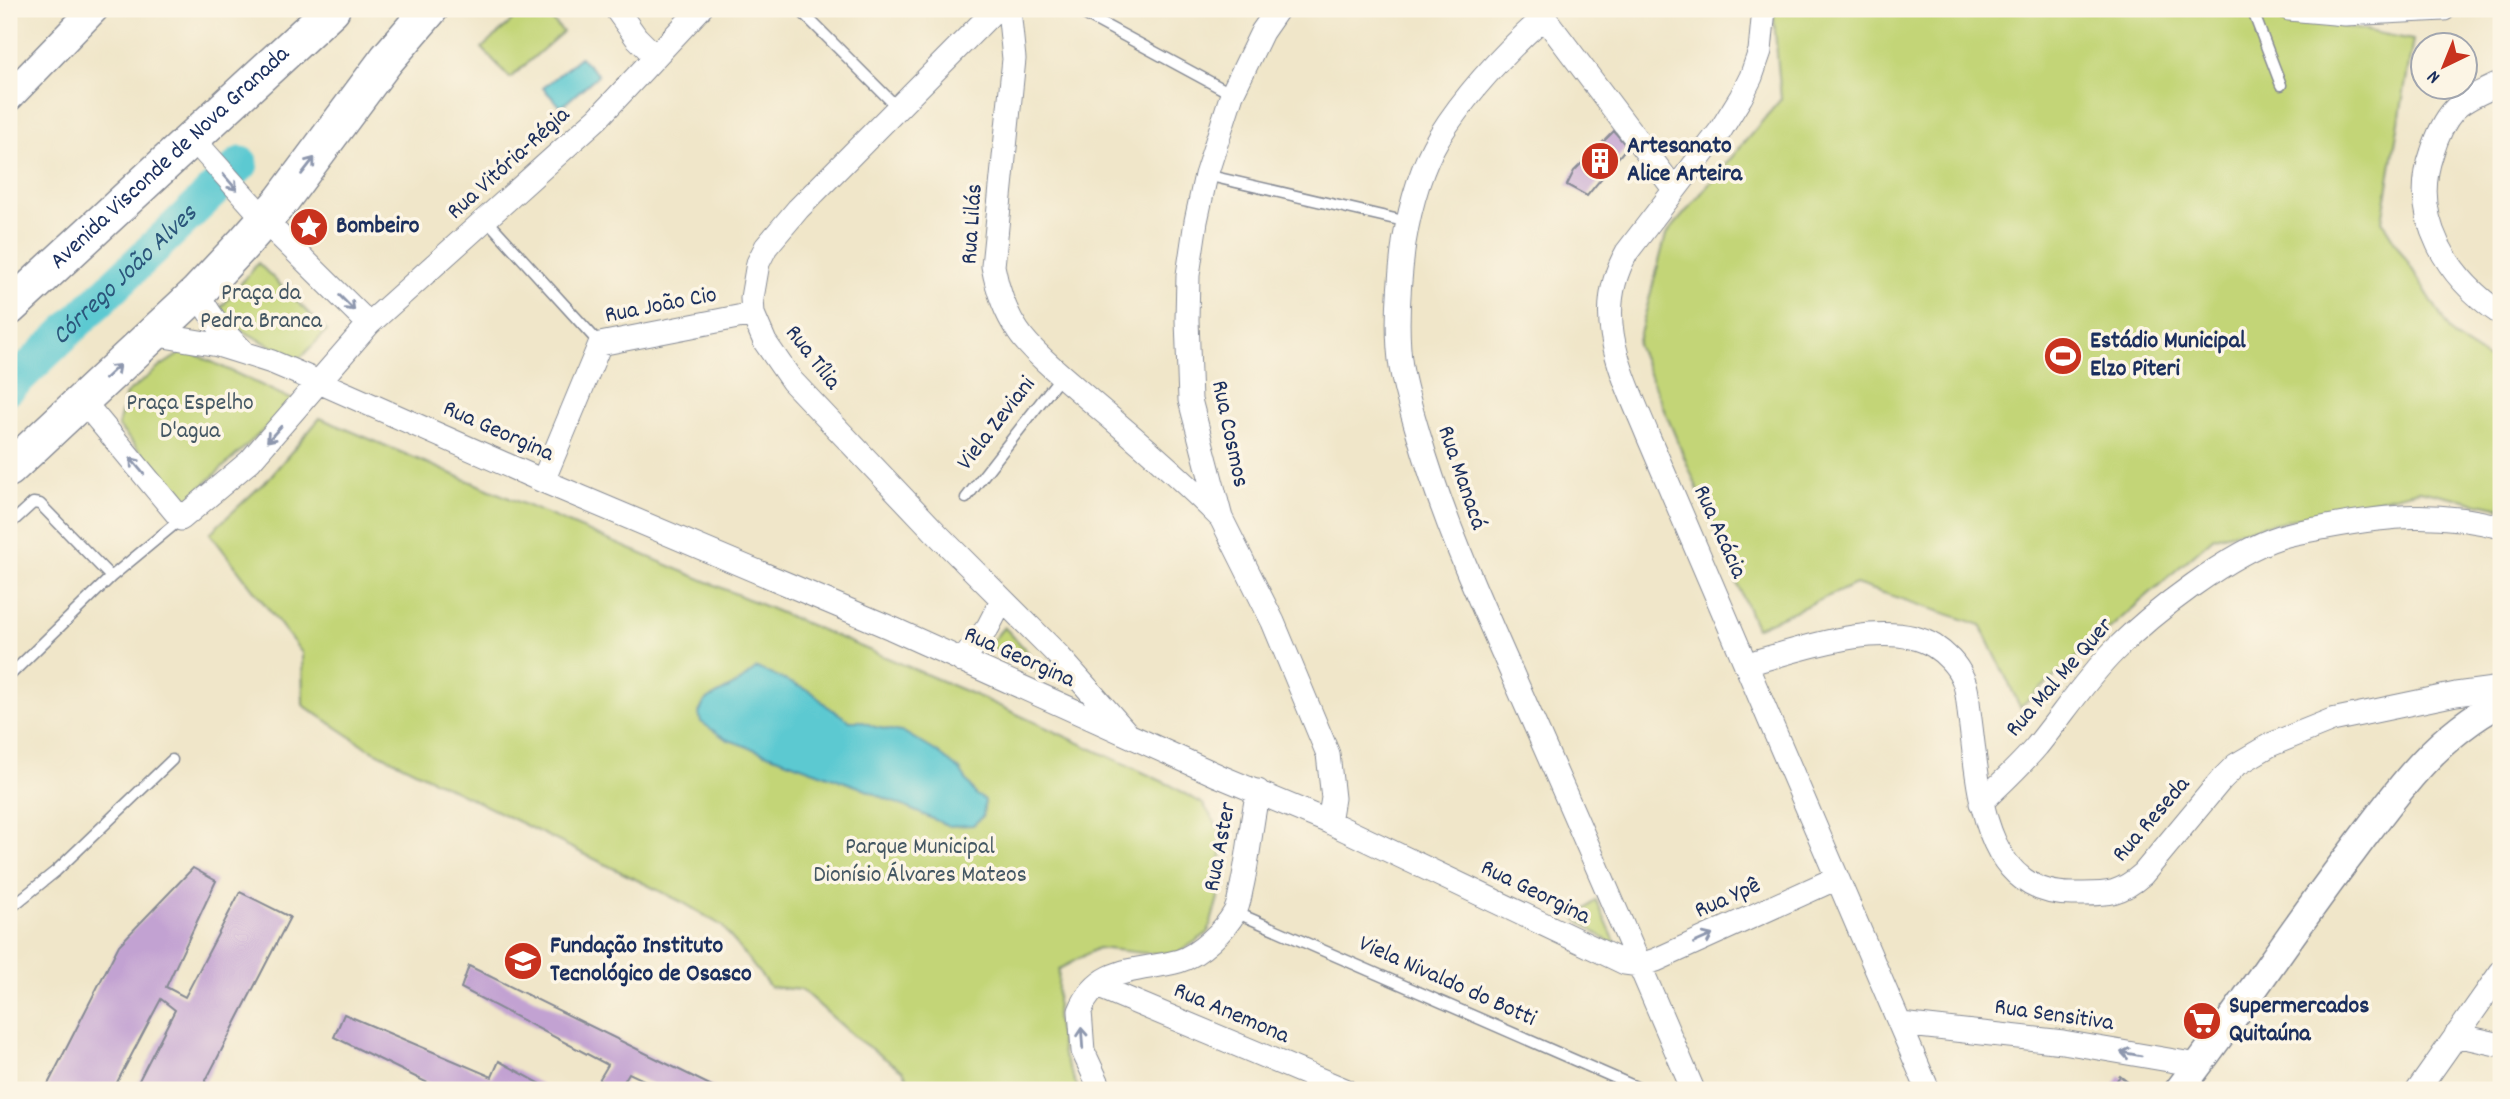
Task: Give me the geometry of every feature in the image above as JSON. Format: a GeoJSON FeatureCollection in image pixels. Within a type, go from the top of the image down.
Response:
{"type":"FeatureCollection","features":[{"type":"Feature","properties":{"kind":"main road","name":"Avenida Visconde de Nova Granada"},"geometry":{"type":"LineString","coordinates":[[9,308],[197,144],[332,9]]}},
{"type":"Feature","properties":{"kind":"main road"},"geometry":{"type":"LineString","coordinates":[[9,469],[198,292],[328,140],[387,59],[430,9]]}},
{"type":"Feature","properties":{"kind":"street"},"geometry":{"type":"LineString","coordinates":[[9,97],[94,9]]}},
{"type":"Feature","properties":{"kind":"street"},"geometry":{"type":"LineString","coordinates":[[617,9],[636,37],[654,56]]}},
{"type":"Feature","properties":{"kind":"street","name":"Rua Vitória-Régia"},"geometry":{"type":"LineString","coordinates":[[181,519],[250,461],[369,324],[597,118],[700,9]]}},
{"type":"Feature","properties":{"kind":"street","name":"Rua Tília"},"geometry":{"type":"LineString","coordinates":[[996,9],[798,209],[766,247],[758,263],[752,298],[753,314],[765,342],[792,381],[1058,655],[1129,736]]}},
{"type":"Feature","properties":{"kind":"street","name":"Rua Lilás"},"geometry":{"type":"LineString","coordinates":[[1009,9],[1014,59],[993,266],[1001,295],[1018,332],[1221,518]]}},
{"type":"Feature","properties":{"kind":"street","name":"Rua Cosmos"},"geometry":{"type":"LineString","coordinates":[[1278,9],[1262,32],[1232,94],[1206,175],[1188,275],[1191,400],[1221,518],[1273,622],[1328,754],[1333,798],[1329,822]]}},
{"type":"Feature","properties":{"kind":"street","name":"Rua Acácia"},"geometry":{"type":"LineString","coordinates":[[1764,9],[1760,51],[1751,77],[1720,131],[1627,252],[1617,270],[1610,316],[1613,346],[1648,436],[1748,664],[1928,1090]]}},
{"type":"Feature","properties":{"kind":"street"},"geometry":{"type":"LineString","coordinates":[[2289,9],[2345,14],[2436,9]]}},
{"type":"Feature","properties":{"kind":"street"},"geometry":{"type":"LineString","coordinates":[[1541,13],[1674,189]]}},
{"type":"Feature","properties":{"kind":"street","name":"Rua Manacá"},"geometry":{"type":"LineString","coordinates":[[1541,13],[1508,49],[1439,138],[1416,189],[1401,264],[1399,343],[1406,388],[1427,464],[1453,537],[1640,965]]}},
{"type":"Feature","properties":{"kind":"street"},"geometry":{"type":"LineString","coordinates":[[2497,307],[2443,256],[2432,235],[2425,204],[2427,164],[2448,117],[2467,100],[2501,83]]}},
{"type":"Feature","properties":{"kind":"street"},"geometry":{"type":"LineString","coordinates":[[197,144],[262,216],[369,324]]}},
{"type":"Feature","properties":{"kind":"street","name":"Rua Georgina"},"geometry":{"type":"LineString","coordinates":[[198,292],[205,308],[222,331],[246,354]]}},
{"type":"Feature","properties":{"kind":"street","name":"Rua João Cio"},"geometry":{"type":"LineString","coordinates":[[543,481],[600,344],[753,314]]}},
{"type":"Feature","properties":{"kind":"street","name":"Rua Georgina"},"geometry":{"type":"LineString","coordinates":[[152,334],[208,342],[318,382],[841,607],[1329,822],[1605,955],[1625,963],[1640,965]]}},
{"type":"Feature","properties":{"kind":"street"},"geometry":{"type":"LineString","coordinates":[[82,400],[181,519]]}},
{"type":"Feature","properties":{"kind":"street","name":"Rua Mal Me Quer"},"geometry":{"type":"LineString","coordinates":[[1981,803],[2036,747],[2093,673],[2116,649],[2202,579],[2257,546],[2281,536],[2401,515],[2451,517],[2501,527]]}},
{"type":"Feature","properties":{"kind":"street"},"geometry":{"type":"LineString","coordinates":[[962,661],[988,627],[1002,600]]}},
{"type":"Feature","properties":{"kind":"street","name":"Rua Reseda"},"geometry":{"type":"LineString","coordinates":[[1748,664],[1801,649],[1861,637],[1912,637],[1933,646],[1949,658],[1963,678],[1981,803],[1995,846],[2008,866],[2026,881],[2047,891],[2066,894],[2116,893],[2129,886],[2143,874],[2236,765],[2270,745],[2332,720],[2456,694],[2501,688]]}},
{"type":"Feature","properties":{"kind":"street"},"geometry":{"type":"LineString","coordinates":[[1050,701],[1058,668],[1058,655]]}},
{"type":"Feature","properties":{"kind":"street"},"geometry":{"type":"LineString","coordinates":[[2179,1090],[2325,887],[2414,773],[2462,725],[2501,702]]}},
{"type":"Feature","properties":{"kind":"street","name":"Rua Aster"},"geometry":{"type":"LineString","coordinates":[[1235,912],[1247,866],[1258,792]]}},
{"type":"Feature","properties":{"kind":"street","name":"Rua Ypê"},"geometry":{"type":"LineString","coordinates":[[1640,965],[1837,878]]}},
{"type":"Feature","properties":{"kind":"street"},"geometry":{"type":"LineString","coordinates":[[1101,1090],[1083,1051],[1080,1011],[1088,994],[1116,974],[1136,967],[1179,961],[1191,956],[1215,936],[1235,912]]}},
{"type":"Feature","properties":{"kind":"street"},"geometry":{"type":"LineString","coordinates":[[1640,965],[1693,1090]]}},
{"type":"Feature","properties":{"kind":"street"},"geometry":{"type":"LineString","coordinates":[[2418,1090],[2501,972]]}},
{"type":"Feature","properties":{"kind":"street","name":"Rua Anemona"},"geometry":{"type":"LineString","coordinates":[[1097,986],[1345,1090]]}},
{"type":"Feature","properties":{"kind":"street","name":"Rua Sensitiva"},"geometry":{"type":"LineString","coordinates":[[1901,1024],[2063,1042],[2198,1065]]}},
{"type":"Feature","properties":{"kind":"street"},"geometry":{"type":"LineString","coordinates":[[2456,1035],[2501,1045]]}},
{"type":"Feature","properties":{"kind":"lane"},"geometry":{"type":"LineString","coordinates":[[799,9],[898,108]]}},
{"type":"Feature","properties":{"kind":"lane"},"geometry":{"type":"LineString","coordinates":[[1075,9],[1232,94]]}},
{"type":"Feature","properties":{"kind":"lane"},"geometry":{"type":"LineString","coordinates":[[2252,9],[2281,85]]}},
{"type":"Feature","properties":{"kind":"lane"},"geometry":{"type":"LineString","coordinates":[[1206,175],[1408,222]]}},
{"type":"Feature","properties":{"kind":"lane"},"geometry":{"type":"LineString","coordinates":[[487,220],[600,344]]}},
{"type":"Feature","properties":{"kind":"lane","name":"Viela Zeviani"},"geometry":{"type":"LineString","coordinates":[[966,498],[1062,375]]}},
{"type":"Feature","properties":{"kind":"lane"},"geometry":{"type":"LineString","coordinates":[[9,525],[33,503],[40,504],[111,577]]}},
{"type":"Feature","properties":{"kind":"lane"},"geometry":{"type":"LineString","coordinates":[[9,676],[111,577],[181,519]]}},
{"type":"Feature","properties":{"kind":"lane"},"geometry":{"type":"LineString","coordinates":[[9,909],[56,871],[172,760]]}},
{"type":"Feature","properties":{"kind":"lane","name":"Viela Nivaldo do Botti"},"geometry":{"type":"LineString","coordinates":[[1235,912],[1643,1090]]}},
{"type":"Feature","properties":{"kind":"green space"},"geometry":{"type":"Polygon","coordinates":[[[525,9],[542,9],[563,32],[510,78],[482,48],[525,9]]]}},
{"type":"Feature","properties":{"kind":"green space","name":"Estádio Municipal Elzo Piteri"},"geometry":{"type":"Polygon","coordinates":[[[1773,9],[2256,9],[2408,39],[2408,69],[2382,221],[2455,338],[2501,367],[2501,508],[2420,490],[2214,537],[2020,707],[1981,625],[1856,584],[1756,628],[1637,345],[1666,235],[1781,99],[1773,9]]]}},
{"type":"Feature","properties":{"kind":"green space","name":"Praça da Pedra Branca"},"geometry":{"type":"Polygon","coordinates":[[[258,263],[327,331],[298,360],[214,316],[258,263]]]}},
{"type":"Feature","properties":{"kind":"green space","name":"Praça Espelho D'agua"},"geometry":{"type":"Polygon","coordinates":[[[186,350],[295,401],[184,503],[118,426],[126,394],[186,350]]]}},
{"type":"Feature","properties":{"kind":"green space","name":"Parque Municipal Dionísio Álvares Mateos"},"geometry":{"type":"Polygon","coordinates":[[[320,418],[982,698],[1170,785],[1203,804],[1222,833],[1220,891],[1208,933],[1178,953],[1143,953],[1098,948],[1059,969],[1056,1017],[1063,1055],[1079,1090],[914,1090],[903,1071],[857,1039],[802,990],[770,987],[722,926],[682,902],[366,747],[303,705],[302,653],[210,533],[269,478],[320,418]]]}},
{"type":"Feature","properties":{"kind":"green space"},"geometry":{"type":"Polygon","coordinates":[[[1004,627],[1027,651],[1040,672],[988,646],[1004,627]]]}},
{"type":"Feature","properties":{"kind":"green space"},"geometry":{"type":"Polygon","coordinates":[[[1596,900],[1618,948],[1576,919],[1596,900]]]}},
{"type":"Feature","properties":{"kind":"water"},"geometry":{"type":"Polygon","coordinates":[[[580,57],[598,75],[561,107],[543,88],[580,57]]]}},
{"type":"Feature","properties":{"kind":"water"},"geometry":{"type":"Polygon","coordinates":[[[757,668],[812,692],[850,721],[861,721],[875,727],[905,733],[937,752],[960,770],[976,795],[985,800],[983,816],[973,825],[949,826],[859,787],[726,739],[701,722],[699,713],[705,701],[738,683],[757,668]]]}},
{"type":"Feature","properties":{"kind":"building","name":"Artesanato Alice Arteira"},"geometry":{"type":"Polygon","coordinates":[[[1614,131],[1627,147],[1587,196],[1567,185],[1574,171],[1614,131]]]}},
{"type":"Feature","properties":{"kind":"building"},"geometry":{"type":"Polygon","coordinates":[[[193,868],[216,881],[166,987],[185,997],[240,892],[290,917],[201,1090],[134,1090],[175,1010],[161,999],[113,1090],[45,1090],[119,945],[193,868]]]}},
{"type":"Feature","properties":{"kind":"building"},"geometry":{"type":"Polygon","coordinates":[[[469,966],[720,1090],[665,1090],[629,1073],[619,1090],[593,1090],[608,1065],[461,988],[469,966]]]}},
{"type":"Feature","properties":{"kind":"building"},"geometry":{"type":"Polygon","coordinates":[[[344,1014],[492,1077],[499,1061],[552,1090],[442,1090],[334,1037],[344,1014]]]}},
{"type":"Feature","properties":{"kind":"building"},"geometry":{"type":"Polygon","coordinates":[[[2120,1076],[2138,1090],[2110,1090],[2120,1076]]]}},
{"type":"Feature","properties":{"kind":"waterway","name":"Córrego João Alves"},"geometry":{"type":"LineString","coordinates":[[9,387],[241,164]]}},
{"type":"Feature","properties":{"kind":"place","name":"Artesanato Alice Arteira"},"geometry":{"type":"Point","coordinates":[1600,161]}},
{"type":"Feature","properties":{"kind":"place","name":"Bombeiro"},"geometry":{"type":"Point","coordinates":[309,227]}},
{"type":"Feature","properties":{"kind":"place","name":"Estádio Municipal Elzo Piteri"},"geometry":{"type":"Point","coordinates":[2063,356]}},
{"type":"Feature","properties":{"kind":"place","name":"Fundação Instituto Tecnológico de Osasco"},"geometry":{"type":"Point","coordinates":[523,961]}},
{"type":"Feature","properties":{"kind":"place","name":"Supermercados Quitaúna"},"geometry":{"type":"Point","coordinates":[2202,1021]}}]}
